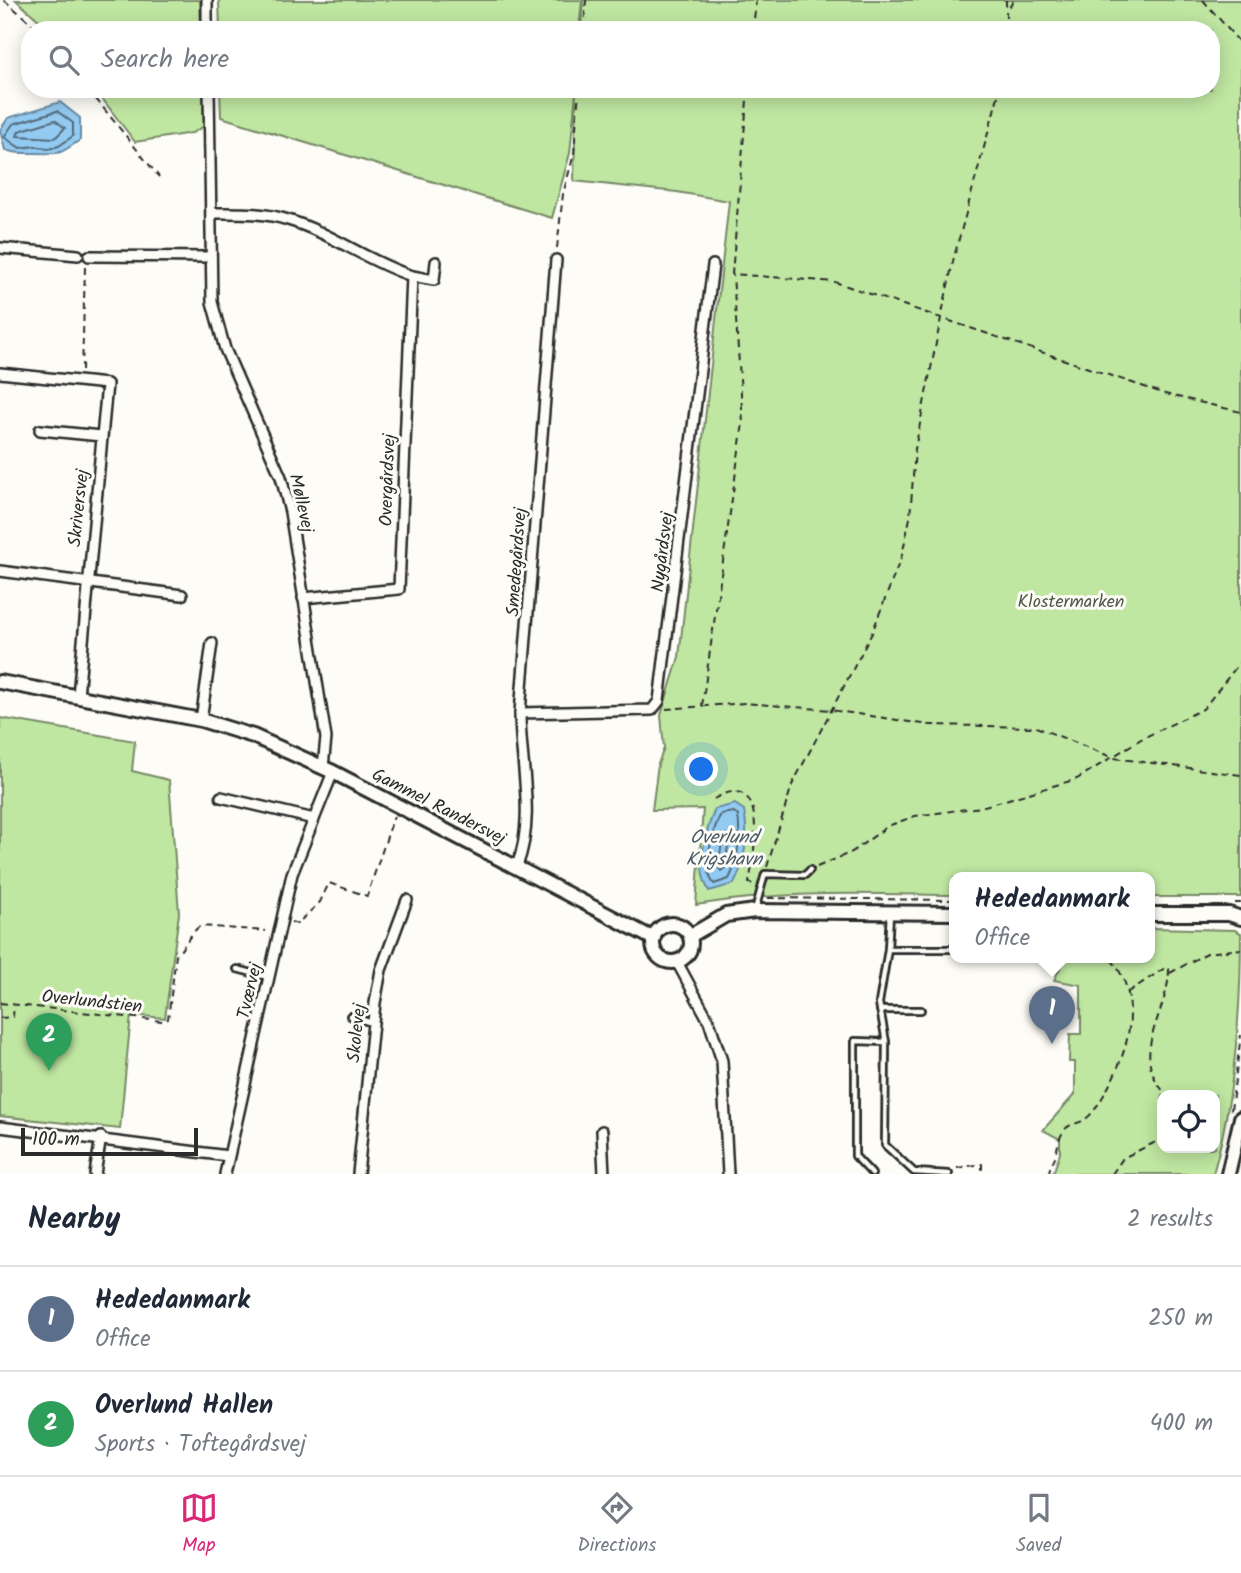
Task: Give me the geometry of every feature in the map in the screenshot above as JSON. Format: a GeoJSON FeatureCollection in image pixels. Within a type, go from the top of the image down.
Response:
{"type":"FeatureCollection","features":[{"type":"Feature","properties":{"kind":"street"},"geometry":{"type":"LineString","coordinates":[[206,0],[207,21]]}},
{"type":"Feature","properties":{"kind":"street","name":"Møllevej"},"geometry":{"type":"LineString","coordinates":[[209,98],[213,213],[212,302],[225,349],[281,477],[326,738],[328,770]]}},
{"type":"Feature","properties":{"kind":"street"},"geometry":{"type":"LineString","coordinates":[[213,213],[257,214],[287,219],[315,230],[380,266],[412,276],[434,280],[436,262]]}},
{"type":"Feature","properties":{"kind":"street"},"geometry":{"type":"LineString","coordinates":[[0,248],[84,257],[211,257]]}},
{"type":"Feature","properties":{"kind":"street","name":"Smedegårdsvej"},"geometry":{"type":"LineString","coordinates":[[517,866],[526,832],[527,802],[520,754],[520,713],[556,260]]}},
{"type":"Feature","properties":{"kind":"street","name":"Nygårdsvej"},"geometry":{"type":"LineString","coordinates":[[652,710],[659,701],[713,265]]}},
{"type":"Feature","properties":{"kind":"street","name":"Overgårdsvej"},"geometry":{"type":"LineString","coordinates":[[303,598],[398,589],[412,276]]}},
{"type":"Feature","properties":{"kind":"street","name":"Skriversvej"},"geometry":{"type":"LineString","coordinates":[[0,373],[107,384],[86,584],[78,696]]}},
{"type":"Feature","properties":{"kind":"street"},"geometry":{"type":"LineString","coordinates":[[40,430],[101,436]]}},
{"type":"Feature","properties":{"kind":"street"},"geometry":{"type":"LineString","coordinates":[[0,571],[182,596]]}},
{"type":"Feature","properties":{"kind":"street"},"geometry":{"type":"LineString","coordinates":[[201,720],[212,643]]}},
{"type":"Feature","properties":{"kind":"street","name":"Gammel Randersvej"},"geometry":{"type":"LineString","coordinates":[[0,682],[201,720],[253,736],[398,805],[654,939]]}},
{"type":"Feature","properties":{"kind":"street"},"geometry":{"type":"LineString","coordinates":[[520,713],[652,710]]}},
{"type":"Feature","properties":{"kind":"street","name":"Tværvej"},"geometry":{"type":"LineString","coordinates":[[225,1174],[292,874],[314,819],[328,770]]}},
{"type":"Feature","properties":{"kind":"street"},"geometry":{"type":"LineString","coordinates":[[221,797],[314,819]]}},
{"type":"Feature","properties":{"kind":"street","name":"Skolevej"},"geometry":{"type":"LineString","coordinates":[[358,1174],[381,970],[407,900]]}},
{"type":"Feature","properties":{"kind":"street"},"geometry":{"type":"LineString","coordinates":[[691,936],[726,915],[755,911],[949,913]]}},
{"type":"Feature","properties":{"kind":"street"},"geometry":{"type":"LineString","coordinates":[[1155,914],[1229,914],[1241,918]]}},
{"type":"Feature","properties":{"kind":"street"},"geometry":{"type":"LineString","coordinates":[[669,924],[683,927],[691,936],[690,950],[677,962],[662,960],[654,948],[654,939],[659,929],[669,924]]}},
{"type":"Feature","properties":{"kind":"street"},"geometry":{"type":"LineString","coordinates":[[677,962],[709,1021],[722,1061],[728,1174]]}},
{"type":"Feature","properties":{"kind":"street"},"geometry":{"type":"LineString","coordinates":[[1228,1174],[1235,1119]]}},
{"type":"Feature","properties":{"kind":"street"},"geometry":{"type":"LineString","coordinates":[[0,1127],[101,1137],[228,1156]]}},
{"type":"Feature","properties":{"kind":"street"},"geometry":{"type":"LineString","coordinates":[[602,1131],[604,1174]]}},
{"type":"Feature","properties":{"kind":"street"},"geometry":{"type":"LineString","coordinates":[[95,1174],[101,1137]]}},
{"type":"Feature","properties":{"kind":"lane"},"geometry":{"type":"LineString","coordinates":[[755,911],[765,874],[805,875],[810,870]]}},
{"type":"Feature","properties":{"kind":"lane"},"geometry":{"type":"LineString","coordinates":[[890,912],[888,949],[880,983],[880,1010],[886,1042],[885,1145],[914,1172],[949,1174]]}},
{"type":"Feature","properties":{"kind":"lane"},"geometry":{"type":"LineString","coordinates":[[888,949],[949,949]]}},
{"type":"Feature","properties":{"kind":"lane"},"geometry":{"type":"LineString","coordinates":[[237,970],[268,976]]}},
{"type":"Feature","properties":{"kind":"lane"},"geometry":{"type":"LineString","coordinates":[[880,1010],[921,1010]]}},
{"type":"Feature","properties":{"kind":"lane"},"geometry":{"type":"LineString","coordinates":[[350,1016],[373,1023]]}},
{"type":"Feature","properties":{"kind":"lane"},"geometry":{"type":"LineString","coordinates":[[872,1174],[855,1156],[855,1041],[886,1042]]}},
{"type":"Feature","properties":{"kind":"path"},"geometry":{"type":"LineString","coordinates":[[4,0],[28,21]]}},
{"type":"Feature","properties":{"kind":"path"},"geometry":{"type":"LineString","coordinates":[[585,21],[586,0]]}},
{"type":"Feature","properties":{"kind":"path"},"geometry":{"type":"LineString","coordinates":[[754,21],[756,0]]}},
{"type":"Feature","properties":{"kind":"path"},"geometry":{"type":"LineString","coordinates":[[1006,0],[1006,21]]}},
{"type":"Feature","properties":{"kind":"path"},"geometry":{"type":"LineString","coordinates":[[1006,12],[1014,0]]}},
{"type":"Feature","properties":{"kind":"path"},"geometry":{"type":"LineString","coordinates":[[1203,0],[1241,44]]}},
{"type":"Feature","properties":{"kind":"path"},"geometry":{"type":"LineString","coordinates":[[95,98],[159,177]]}},
{"type":"Feature","properties":{"kind":"path"},"geometry":{"type":"LineString","coordinates":[[556,260],[563,194],[574,154],[578,98]]}},
{"type":"Feature","properties":{"kind":"path"},"geometry":{"type":"LineString","coordinates":[[702,706],[743,423],[733,274],[747,98]]}},
{"type":"Feature","properties":{"kind":"path"},"geometry":{"type":"LineString","coordinates":[[765,874],[792,785],[872,633],[902,555],[910,518],[915,449],[941,318],[954,257],[998,98]]}},
{"type":"Feature","properties":{"kind":"path"},"geometry":{"type":"LineString","coordinates":[[81,382],[86,296],[84,257]]}},
{"type":"Feature","properties":{"kind":"path"},"geometry":{"type":"LineString","coordinates":[[733,274],[835,282],[1165,394],[1241,412]]}},
{"type":"Feature","properties":{"kind":"path"},"geometry":{"type":"LineString","coordinates":[[810,870],[852,852],[888,826],[915,816],[981,807],[1040,787],[1077,779],[1114,758],[1141,738],[1203,709],[1241,661]]}},
{"type":"Feature","properties":{"kind":"path"},"geometry":{"type":"LineString","coordinates":[[652,710],[745,703],[831,710],[930,725],[1036,727],[1114,758],[1241,775]]}},
{"type":"Feature","properties":{"kind":"path"},"geometry":{"type":"LineString","coordinates":[[714,799],[726,792],[736,792],[751,802],[757,825],[750,883],[761,886]]}},
{"type":"Feature","properties":{"kind":"path"},"geometry":{"type":"LineString","coordinates":[[281,920],[297,924],[320,902],[328,883],[367,896],[398,805]]}},
{"type":"Feature","properties":{"kind":"path","name":"Overlundstien"},"geometry":{"type":"LineString","coordinates":[[0,1003],[162,1021],[168,1019],[176,955],[188,945],[193,930],[200,926],[278,932]]}},
{"type":"Feature","properties":{"kind":"path"},"geometry":{"type":"LineString","coordinates":[[1169,974],[1207,953],[1241,949]]}},
{"type":"Feature","properties":{"kind":"path"},"geometry":{"type":"LineString","coordinates":[[1049,1174],[1058,1135],[1073,1123],[1086,1119],[1095,1109],[1128,1043],[1132,1017],[1127,992],[1114,963]]}},
{"type":"Feature","properties":{"kind":"path"},"geometry":{"type":"LineString","coordinates":[[1127,992],[1168,968],[1169,974],[1149,1054],[1154,1079],[1163,1090]]}},
{"type":"Feature","properties":{"kind":"path"},"geometry":{"type":"LineString","coordinates":[[0,1018],[13,1017],[14,1005]]}},
{"type":"Feature","properties":{"kind":"path"},"geometry":{"type":"LineString","coordinates":[[1235,1119],[1241,1035]]}},
{"type":"Feature","properties":{"kind":"path"},"geometry":{"type":"LineString","coordinates":[[1112,1174],[1123,1158],[1157,1141]]}},
{"type":"Feature","properties":{"kind":"path"},"geometry":{"type":"LineString","coordinates":[[958,1168],[982,1164],[982,1174]]}},
{"type":"Feature","properties":{"kind":"green space"},"geometry":{"type":"Polygon","coordinates":[[[16,0],[200,0],[201,21],[40,21],[16,0]]]}},
{"type":"Feature","properties":{"kind":"green space"},"geometry":{"type":"Polygon","coordinates":[[[219,0],[582,0],[580,21],[220,21],[219,0]]]}},
{"type":"Feature","properties":{"kind":"green space","name":"Klostermarken"},"geometry":{"type":"Polygon","coordinates":[[[583,0],[1241,0],[1241,897],[1155,897],[1155,872],[949,872],[949,895],[792,895],[696,905],[703,809],[652,810],[658,764],[664,748],[661,715],[679,657],[729,201],[677,192],[574,181],[576,98],[1220,98],[1220,21],[582,21],[583,0]]]}},
{"type":"Feature","properties":{"kind":"green space"},"geometry":{"type":"Polygon","coordinates":[[[102,98],[204,98],[206,125],[192,133],[135,142],[102,98]]]}},
{"type":"Feature","properties":{"kind":"green space"},"geometry":{"type":"Polygon","coordinates":[[[220,98],[575,98],[570,153],[552,218],[221,117],[220,98]]]}},
{"type":"Feature","properties":{"kind":"green space"},"geometry":{"type":"Polygon","coordinates":[[[0,718],[135,741],[132,771],[169,780],[179,913],[165,1018],[131,1015],[120,1129],[0,1116],[0,718]]]}},
{"type":"Feature","properties":{"kind":"green space"},"geometry":{"type":"Polygon","coordinates":[[[1155,928],[1235,930],[1241,933],[1235,1055],[1220,1149],[1220,1090],[1157,1090],[1157,1153],[1219,1153],[1213,1174],[1053,1174],[1060,1153],[1060,1139],[1043,1130],[1075,1094],[1075,1062],[1069,1062],[1070,1034],[1081,1034],[1081,985],[1054,980],[1062,963],[1155,963],[1155,928]]]}},
{"type":"Feature","properties":{"kind":"water"},"geometry":{"type":"Polygon","coordinates":[[[60,102],[80,118],[80,140],[58,153],[19,153],[5,150],[0,130],[8,118],[60,102]]]}},
{"type":"Feature","properties":{"kind":"water","name":"Overlund Krigshavn"},"geometry":{"type":"Polygon","coordinates":[[[735,804],[744,810],[745,819],[746,838],[741,867],[734,884],[709,891],[702,861],[708,829],[715,809],[735,804]]]}},
{"type":"Feature","properties":{"kind":"place","name":"Hededanmark"},"geometry":{"type":"Point","coordinates":[1052,1044]}},
{"type":"Feature","properties":{"kind":"place","name":"Overlund Hallen"},"geometry":{"type":"Point","coordinates":[49,1071]}}]}
